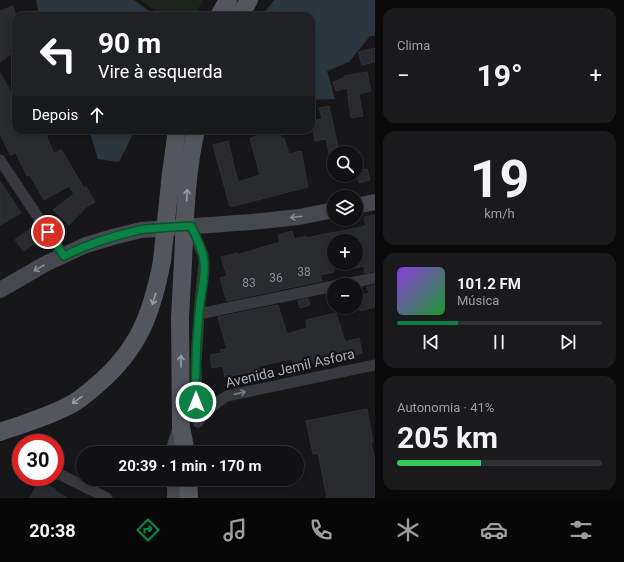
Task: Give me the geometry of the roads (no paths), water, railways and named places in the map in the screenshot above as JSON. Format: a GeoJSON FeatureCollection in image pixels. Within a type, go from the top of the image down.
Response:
{"type":"FeatureCollection","features":[{"type":"Feature","properties":{"kind":"main road"},"geometry":{"type":"LineString","coordinates":[[221,12],[228,0]]}},
{"type":"Feature","properties":{"kind":"main road"},"geometry":{"type":"LineString","coordinates":[[242,12],[249,0]]}},
{"type":"Feature","properties":{"kind":"main road"},"geometry":{"type":"LineString","coordinates":[[0,432],[69,406],[112,373],[134,344],[145,324],[156,291],[162,260],[176,134]]}},
{"type":"Feature","properties":{"kind":"main road"},"geometry":{"type":"LineString","coordinates":[[186,446],[187,421],[180,317],[187,186],[195,134]]}},
{"type":"Feature","properties":{"kind":"main road"},"geometry":{"type":"LineString","coordinates":[[188,486],[189,498]]}},
{"type":"Feature","properties":{"kind":"street"},"geometry":{"type":"LineString","coordinates":[[0,160],[64,256]]}},
{"type":"Feature","properties":{"kind":"street"},"geometry":{"type":"LineString","coordinates":[[363,205],[375,202]]}},
{"type":"Feature","properties":{"kind":"street"},"geometry":{"type":"LineString","coordinates":[[0,290],[45,264],[86,245],[141,230],[251,222],[299,217],[327,211]]}},
{"type":"Feature","properties":{"kind":"street"},"geometry":{"type":"LineString","coordinates":[[175,446],[187,421],[196,364],[199,314],[204,272],[203,255],[191,226]]}},
{"type":"Feature","properties":{"kind":"street"},"geometry":{"type":"LineString","coordinates":[[363,280],[375,278]]}},
{"type":"Feature","properties":{"kind":"street"},"geometry":{"type":"LineString","coordinates":[[199,314],[327,287]]}},
{"type":"Feature","properties":{"kind":"street","name":"Avenida Jemil Asfora"},"geometry":{"type":"LineString","coordinates":[[187,421],[204,414],[214,404],[227,396],[321,375],[375,365]]}},
{"type":"Feature","properties":{"kind":"street"},"geometry":{"type":"LineString","coordinates":[[64,476],[107,498]]}},
{"type":"Feature","properties":{"kind":"street"},"geometry":{"type":"LineString","coordinates":[[175,486],[175,498]]}}]}
